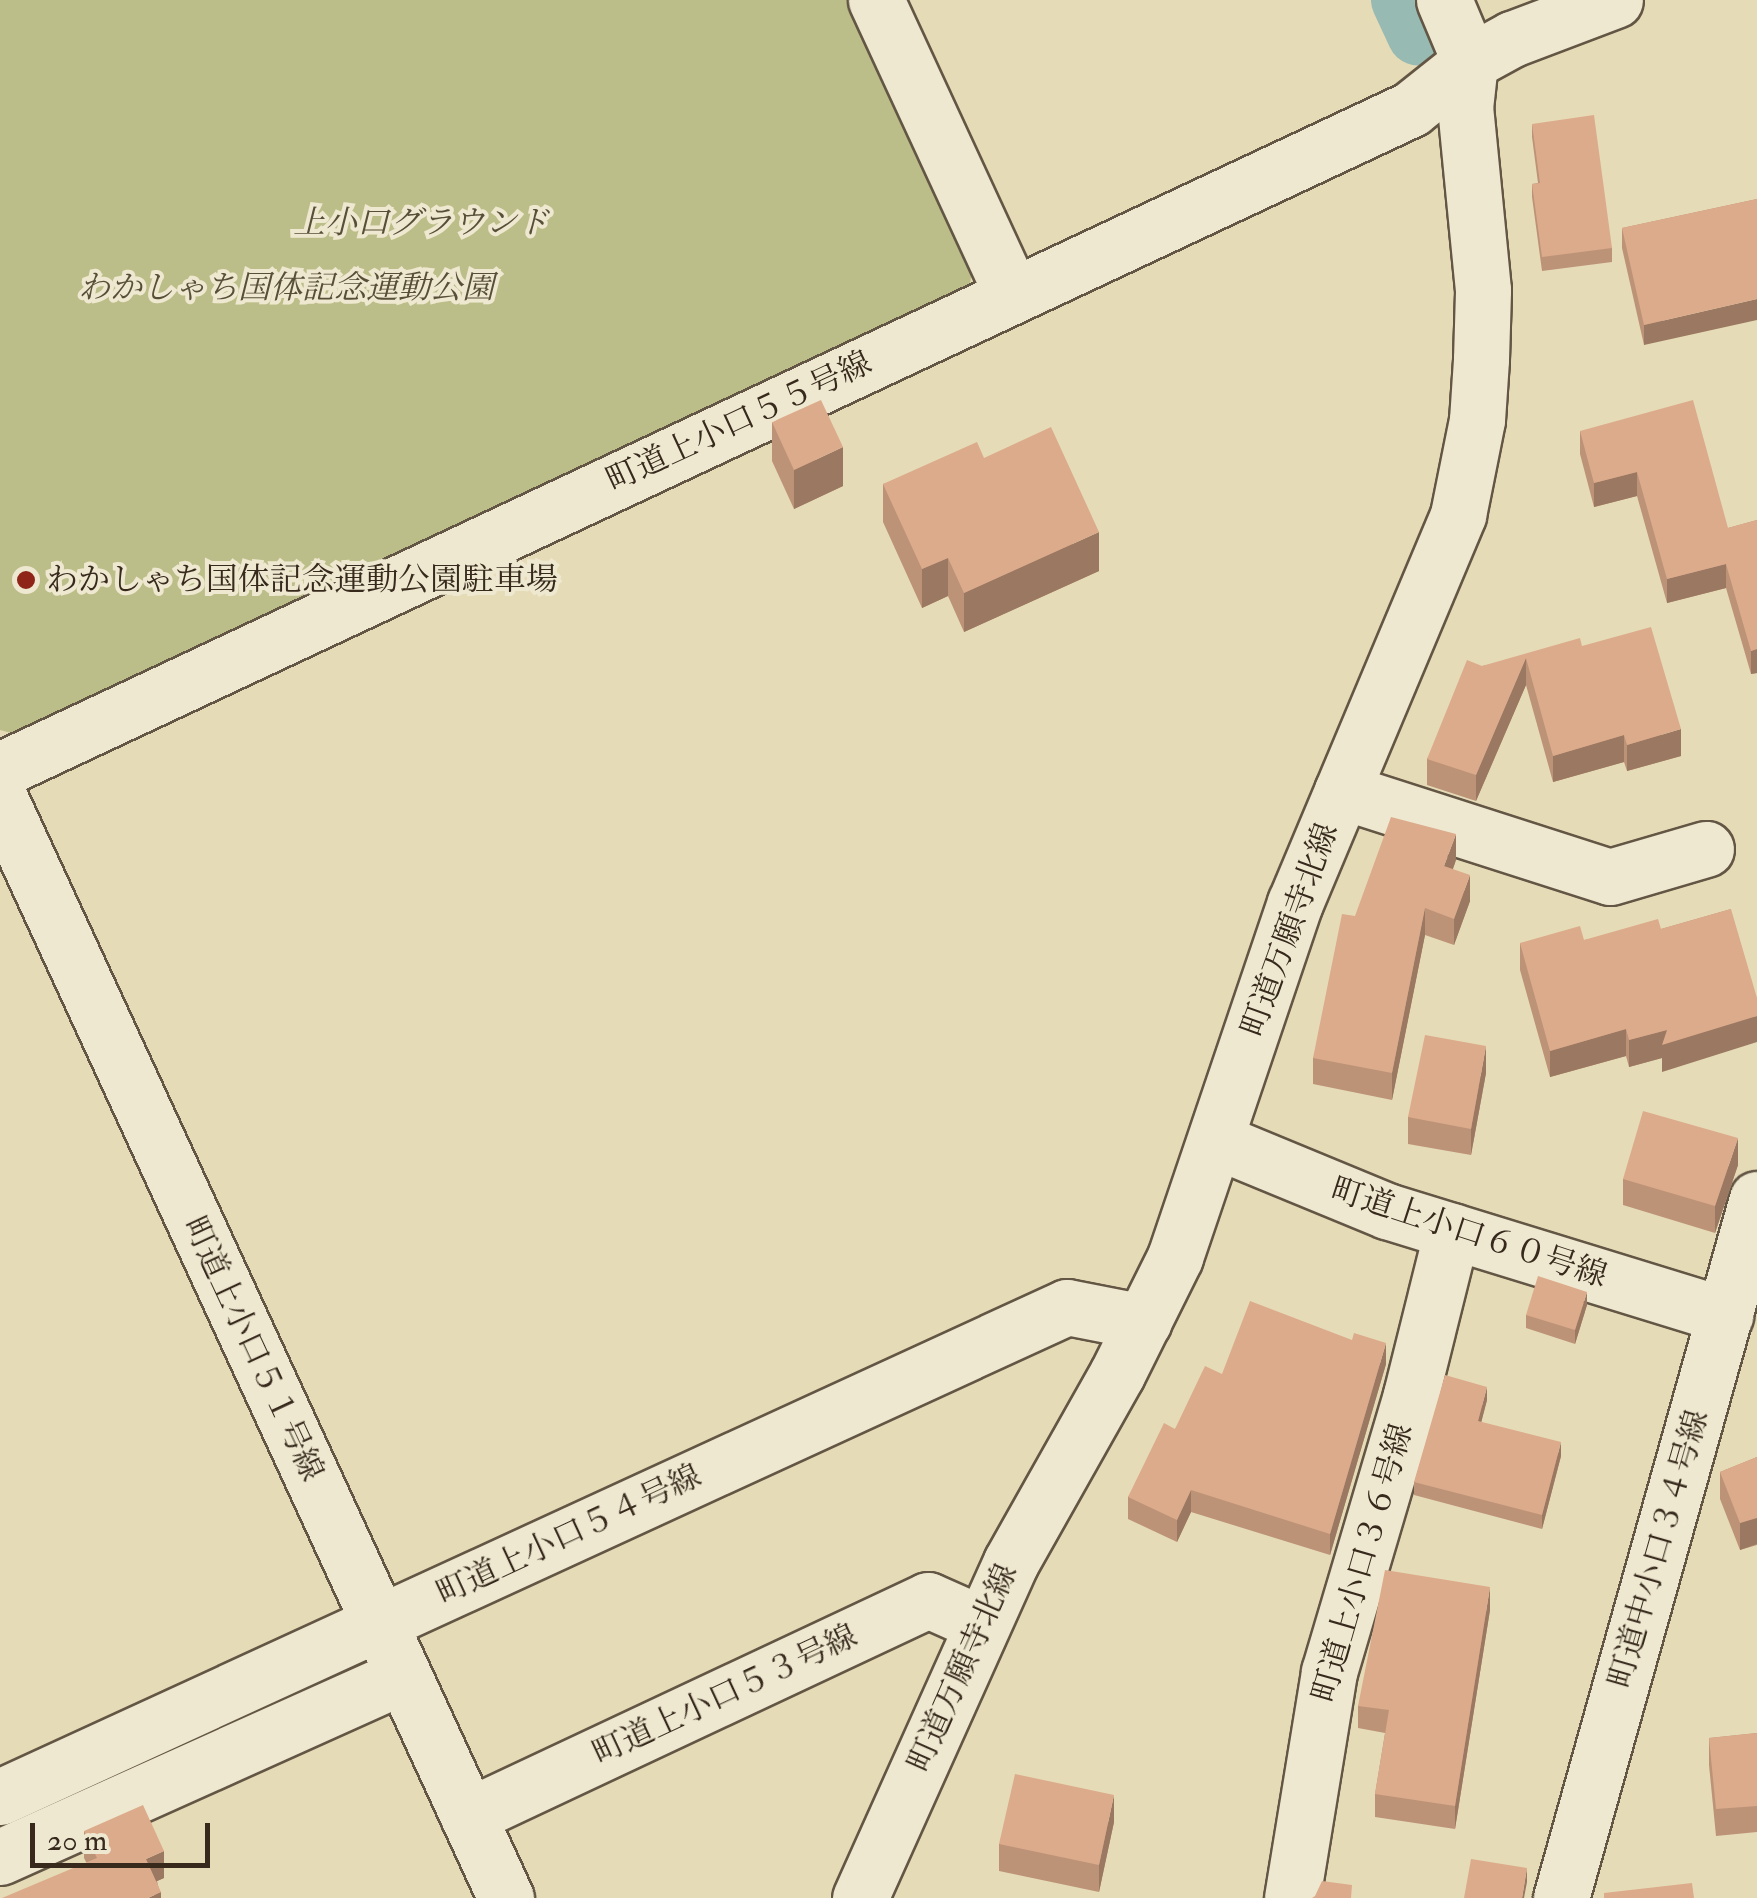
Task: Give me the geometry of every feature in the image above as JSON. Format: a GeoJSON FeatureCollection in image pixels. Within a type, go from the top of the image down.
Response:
{"type":"FeatureCollection","features":[{"type":"Feature","properties":{"kind":"street"},"geometry":{"type":"LineString","coordinates":[[876,0],[1012,294]]}},
{"type":"Feature","properties":{"kind":"street"},"geometry":{"type":"LineString","coordinates":[[1444,0],[1470,62],[1512,39],[1615,0]]}},
{"type":"Feature","properties":{"kind":"street","name":"町道上小口５５号線"},"geometry":{"type":"LineString","coordinates":[[0,770],[1412,109],[1470,62]]}},
{"type":"Feature","properties":{"kind":"street","name":"町道万願寺北線"},"geometry":{"type":"LineString","coordinates":[[860,1898],[1010,1562],[1176,1257],[1273,963],[1444,554],[1468,472],[1477,420],[1483,290],[1465,108],[1470,62]]}},
{"type":"Feature","properties":{"kind":"street"},"geometry":{"type":"LineString","coordinates":[[1342,791],[1610,877],[1706,848]]}},
{"type":"Feature","properties":{"kind":"street","name":"町道上小口５１号線"},"geometry":{"type":"LineString","coordinates":[[0,799],[506,1898]]}},
{"type":"Feature","properties":{"kind":"street","name":"町道上小口６０号線"},"geometry":{"type":"LineString","coordinates":[[1216,1141],[1387,1211],[1452,1231],[1738,1299]]}},
{"type":"Feature","properties":{"kind":"street","name":"町道中小口３４号線"},"geometry":{"type":"LineString","coordinates":[[1561,1898],[1738,1299],[1757,1199]]}},
{"type":"Feature","properties":{"kind":"street","name":"町道上小口３６号線"},"geometry":{"type":"LineString","coordinates":[[1292,1898],[1316,1726],[1411,1395],[1452,1231]]}},
{"type":"Feature","properties":{"kind":"street","name":"町道上小口５４号線"},"geometry":{"type":"LineString","coordinates":[[0,1797],[1067,1307],[1144,1322]]}},
{"type":"Feature","properties":{"kind":"street","name":"町道上小口５３号線"},"geometry":{"type":"LineString","coordinates":[[468,1816],[928,1600],[982,1624]]}},
{"type":"Feature","properties":{"kind":"street"},"geometry":{"type":"LineString","coordinates":[[0,1857],[402,1676]]}},
{"type":"Feature","properties":{"kind":"green space","name":"わかしゃち国体記念運動公園"},"geometry":{"type":"Polygon","coordinates":[[[0,0],[856,0],[974,255],[970,285],[949,294],[951,302],[495,514],[492,508],[15,734],[0,730],[0,0]]]}},
{"type":"Feature","properties":{"kind":"building"},"geometry":{"type":"Polygon","coordinates":[[[1594,115],[1612,248],[1542,257],[1532,184],[1540,183],[1532,124],[1594,115]]]}},
{"type":"Feature","properties":{"kind":"building"},"geometry":{"type":"Polygon","coordinates":[[[1757,199],[1757,299],[1644,325],[1622,228],[1757,199]]]}},
{"type":"Feature","properties":{"kind":"building"},"geometry":{"type":"Polygon","coordinates":[[[821,400],[843,447],[794,470],[772,422],[821,400]]]}},
{"type":"Feature","properties":{"kind":"building"},"geometry":{"type":"Polygon","coordinates":[[[1693,400],[1728,528],[1757,520],[1757,649],[1751,651],[1726,564],[1667,579],[1637,472],[1594,483],[1580,431],[1693,400]]]}},
{"type":"Feature","properties":{"kind":"building"},"geometry":{"type":"Polygon","coordinates":[[[1051,427],[1099,532],[964,593],[948,558],[922,569],[883,484],[977,442],[984,458],[1051,427]]]}},
{"type":"Feature","properties":{"kind":"building"},"geometry":{"type":"Polygon","coordinates":[[[1651,627],[1681,729],[1627,745],[1624,735],[1553,756],[1526,658],[1476,775],[1427,759],[1467,660],[1482,666],[1580,638],[1582,646],[1651,627]]]}},
{"type":"Feature","properties":{"kind":"building"},"geometry":{"type":"Polygon","coordinates":[[[1391,817],[1456,834],[1444,866],[1470,875],[1454,919],[1425,908],[1392,1073],[1313,1058],[1342,914],[1355,916],[1391,817]]]}},
{"type":"Feature","properties":{"kind":"building"},"geometry":{"type":"Polygon","coordinates":[[[1731,909],[1757,998],[1757,1016],[1662,1045],[1667,1030],[1629,1040],[1626,1029],[1550,1051],[1520,943],[1580,926],[1584,940],[1658,919],[1661,929],[1731,909]]]}},
{"type":"Feature","properties":{"kind":"building"},"geometry":{"type":"Polygon","coordinates":[[[1425,1035],[1486,1046],[1471,1129],[1408,1117],[1425,1035]]]}},
{"type":"Feature","properties":{"kind":"building"},"geometry":{"type":"Polygon","coordinates":[[[1643,1111],[1738,1138],[1715,1206],[1623,1179],[1643,1111]]]}},
{"type":"Feature","properties":{"kind":"building"},"geometry":{"type":"Polygon","coordinates":[[[1538,1276],[1587,1292],[1575,1330],[1526,1315],[1538,1276]]]}},
{"type":"Feature","properties":{"kind":"building"},"geometry":{"type":"Polygon","coordinates":[[[1250,1301],[1352,1340],[1354,1333],[1386,1343],[1330,1534],[1191,1490],[1177,1520],[1128,1497],[1164,1423],[1175,1429],[1205,1366],[1222,1374],[1250,1301]]]}},
{"type":"Feature","properties":{"kind":"building"},"geometry":{"type":"Polygon","coordinates":[[[1445,1375],[1487,1387],[1478,1421],[1561,1442],[1542,1515],[1414,1482],[1445,1375]]]}},
{"type":"Feature","properties":{"kind":"building"},"geometry":{"type":"Polygon","coordinates":[[[1757,1457],[1757,1518],[1740,1523],[1720,1472],[1757,1457]]]}},
{"type":"Feature","properties":{"kind":"building"},"geometry":{"type":"Polygon","coordinates":[[[1385,1570],[1490,1587],[1455,1806],[1375,1794],[1389,1710],[1358,1706],[1385,1570]]]}},
{"type":"Feature","properties":{"kind":"building"},"geometry":{"type":"Polygon","coordinates":[[[1757,1733],[1757,1806],[1716,1809],[1709,1738],[1757,1733]]]}},
{"type":"Feature","properties":{"kind":"building"},"geometry":{"type":"Polygon","coordinates":[[[1015,1774],[1114,1795],[1099,1865],[999,1844],[1015,1774]]]}},
{"type":"Feature","properties":{"kind":"building"},"geometry":{"type":"Polygon","coordinates":[[[143,1805],[164,1851],[146,1859],[161,1892],[148,1898],[2,1898],[97,1858],[84,1831],[143,1805]]]}},
{"type":"Feature","properties":{"kind":"building"},"geometry":{"type":"Polygon","coordinates":[[[1471,1859],[1527,1868],[1522,1898],[1464,1898],[1471,1859]]]}},
{"type":"Feature","properties":{"kind":"building"},"geometry":{"type":"Polygon","coordinates":[[[1322,1881],[1352,1885],[1351,1898],[1312,1898],[1322,1881]]]}},
{"type":"Feature","properties":{"kind":"building"},"geometry":{"type":"Polygon","coordinates":[[[1692,1883],[1694,1898],[1604,1898],[1604,1893],[1692,1883]]]}},
{"type":"Feature","properties":{"kind":"waterway"},"geometry":{"type":"LineString","coordinates":[[1402,0],[1418,35]]}},
{"type":"Feature","properties":{"kind":"place","name":"わかしゃち国体記念運動公園駐車場"},"geometry":{"type":"Point","coordinates":[26,580]}},
{"type":"Feature","properties":{"kind":"park label","name":"上小口グラウンド"},"geometry":{"type":"Point","coordinates":[421,223]}}]}
